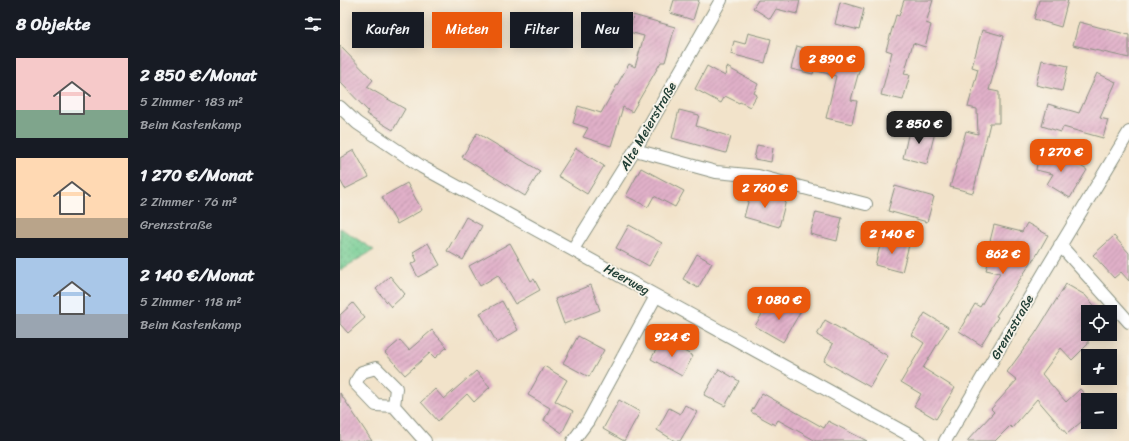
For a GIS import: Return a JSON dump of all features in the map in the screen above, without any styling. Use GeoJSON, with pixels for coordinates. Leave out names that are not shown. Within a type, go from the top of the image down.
{"type":"FeatureCollection","features":[{"type":"Feature","properties":{"kind":"street","name":"Alte Meierstraße"},"geometry":{"type":"LineString","coordinates":[[572,249],[635,150],[721,0]]}},
{"type":"Feature","properties":{"kind":"street","name":"Heerweg"},"geometry":{"type":"LineString","coordinates":[[340,107],[357,123],[422,167],[920,441]]}},
{"type":"Feature","properties":{"kind":"street","name":"Grenzstraße"},"geometry":{"type":"LineString","coordinates":[[945,441],[1060,245],[1129,132]]}},
{"type":"Feature","properties":{"kind":"street"},"geometry":{"type":"LineString","coordinates":[[635,150],[716,172],[758,176],[866,204]]}},
{"type":"Feature","properties":{"kind":"street"},"geometry":{"type":"LineString","coordinates":[[1060,245],[1129,322]]}},
{"type":"Feature","properties":{"kind":"street"},"geometry":{"type":"LineString","coordinates":[[573,441],[588,422],[656,296]]}},
{"type":"Feature","properties":{"kind":"street"},"geometry":{"type":"LineString","coordinates":[[394,406],[425,441]]}},
{"type":"Feature","properties":{"kind":"green space"},"geometry":{"type":"Polygon","coordinates":[[[340,228],[374,250],[340,270],[340,228]]]}},
{"type":"Feature","properties":{"kind":"building"},"geometry":{"type":"Polygon","coordinates":[[[674,0],[699,0],[693,20],[670,13],[674,0]]]}},
{"type":"Feature","properties":{"kind":"building"},"geometry":{"type":"Polygon","coordinates":[[[758,0],[800,0],[797,14],[776,9],[770,19],[753,8],[758,0]]]}},
{"type":"Feature","properties":{"kind":"building"},"geometry":{"type":"Polygon","coordinates":[[[904,0],[933,0],[926,23],[931,25],[925,47],[913,43],[904,74],[910,75],[903,100],[881,95],[892,52],[886,50],[896,15],[899,16],[904,0]]]}},
{"type":"Feature","properties":{"kind":"building"},"geometry":{"type":"Polygon","coordinates":[[[1039,0],[1068,0],[1061,27],[1034,19],[1039,0]]]}},
{"type":"Feature","properties":{"kind":"building"},"geometry":{"type":"Polygon","coordinates":[[[840,2],[864,9],[859,30],[835,24],[840,2]]]}},
{"type":"Feature","properties":{"kind":"building"},"geometry":{"type":"Polygon","coordinates":[[[633,15],[675,27],[665,62],[661,62],[632,112],[623,107],[611,146],[583,137],[588,128],[573,123],[578,106],[601,113],[629,64],[635,67],[644,36],[633,33],[633,15]]]}},
{"type":"Feature","properties":{"kind":"building"},"geometry":{"type":"Polygon","coordinates":[[[1079,22],[1129,35],[1129,58],[1073,45],[1079,22]]]}},
{"type":"Feature","properties":{"kind":"building"},"geometry":{"type":"Polygon","coordinates":[[[982,30],[1004,36],[989,90],[999,92],[999,123],[990,123],[973,193],[950,187],[966,131],[978,134],[977,109],[968,107],[978,69],[972,67],[982,30]]]}},
{"type":"Feature","properties":{"kind":"building"},"geometry":{"type":"Polygon","coordinates":[[[748,33],[771,39],[765,63],[731,54],[734,41],[745,44],[748,33]]]}},
{"type":"Feature","properties":{"kind":"building"},"geometry":{"type":"Polygon","coordinates":[[[340,46],[373,80],[367,87],[405,109],[393,130],[366,114],[368,111],[340,82],[340,46]]]}},
{"type":"Feature","properties":{"kind":"building"},"geometry":{"type":"Polygon","coordinates":[[[797,46],[861,64],[851,100],[857,101],[852,124],[826,118],[836,76],[814,70],[813,74],[791,69],[797,46]]]}},
{"type":"Feature","properties":{"kind":"building"},"geometry":{"type":"Polygon","coordinates":[[[1042,60],[1068,66],[1062,91],[1036,85],[1042,60]]]}},
{"type":"Feature","properties":{"kind":"building"},"geometry":{"type":"Polygon","coordinates":[[[707,66],[725,76],[727,67],[758,84],[754,93],[757,95],[750,107],[725,96],[721,103],[695,89],[707,66]]]}},
{"type":"Feature","properties":{"kind":"building"},"geometry":{"type":"Polygon","coordinates":[[[1097,73],[1116,82],[1100,118],[1108,120],[1103,138],[1063,127],[1061,132],[1042,126],[1048,104],[1079,113],[1097,73]]]}},
{"type":"Feature","properties":{"kind":"building"},"geometry":{"type":"Polygon","coordinates":[[[679,110],[699,115],[696,126],[731,137],[726,153],[672,138],[679,110]]]}},
{"type":"Feature","properties":{"kind":"building"},"geometry":{"type":"Polygon","coordinates":[[[910,126],[935,132],[927,164],[903,158],[910,126]]]}},
{"type":"Feature","properties":{"kind":"building"},"geometry":{"type":"Polygon","coordinates":[[[477,133],[540,171],[525,196],[462,157],[477,133]]]}},
{"type":"Feature","properties":{"kind":"building"},"geometry":{"type":"Polygon","coordinates":[[[757,145],[773,148],[771,162],[754,159],[757,145]]]}},
{"type":"Feature","properties":{"kind":"building"},"geometry":{"type":"Polygon","coordinates":[[[576,148],[604,166],[587,194],[558,176],[576,148]]]}},
{"type":"Feature","properties":{"kind":"building"},"geometry":{"type":"Polygon","coordinates":[[[354,150],[369,177],[345,189],[340,180],[340,158],[354,150]]]}},
{"type":"Feature","properties":{"kind":"building"},"geometry":{"type":"Polygon","coordinates":[[[1039,152],[1066,157],[1087,170],[1070,198],[1047,184],[1053,174],[1036,170],[1039,152]]]}},
{"type":"Feature","properties":{"kind":"building"},"geometry":{"type":"Polygon","coordinates":[[[641,168],[684,191],[675,207],[654,196],[648,207],[626,196],[641,168]]]}},
{"type":"Feature","properties":{"kind":"building"},"geometry":{"type":"Polygon","coordinates":[[[407,183],[422,210],[397,224],[382,197],[407,183]]]}},
{"type":"Feature","properties":{"kind":"building"},"geometry":{"type":"Polygon","coordinates":[[[895,186],[934,197],[927,222],[888,211],[895,186]]]}},
{"type":"Feature","properties":{"kind":"building"},"geometry":{"type":"Polygon","coordinates":[[[751,191],[786,200],[779,227],[744,217],[751,191]]]}},
{"type":"Feature","properties":{"kind":"building"},"geometry":{"type":"Polygon","coordinates":[[[816,212],[842,218],[837,241],[810,234],[816,212]]]}},
{"type":"Feature","properties":{"kind":"building"},"geometry":{"type":"Polygon","coordinates":[[[466,217],[482,226],[463,260],[447,251],[466,217]]]}},
{"type":"Feature","properties":{"kind":"building"},"geometry":{"type":"Polygon","coordinates":[[[1027,223],[1048,235],[1035,258],[996,316],[998,317],[981,345],[959,331],[975,304],[980,307],[1000,273],[986,270],[995,242],[990,241],[994,225],[1022,232],[1027,223]]]}},
{"type":"Feature","properties":{"kind":"building"},"geometry":{"type":"Polygon","coordinates":[[[629,225],[662,243],[649,266],[616,248],[629,225]]]}},
{"type":"Feature","properties":{"kind":"building"},"geometry":{"type":"Polygon","coordinates":[[[1114,236],[1129,253],[1129,281],[1121,272],[1114,278],[1093,255],[1114,236]]]}},
{"type":"Feature","properties":{"kind":"building"},"geometry":{"type":"Polygon","coordinates":[[[882,238],[909,245],[902,272],[875,265],[882,238]]]}},
{"type":"Feature","properties":{"kind":"building"},"geometry":{"type":"Polygon","coordinates":[[[428,243],[440,265],[418,277],[411,264],[417,261],[413,252],[428,243]]]}},
{"type":"Feature","properties":{"kind":"building"},"geometry":{"type":"Polygon","coordinates":[[[510,243],[531,281],[534,279],[540,290],[515,304],[498,275],[480,286],[469,266],[510,243]]]}},
{"type":"Feature","properties":{"kind":"building"},"geometry":{"type":"Polygon","coordinates":[[[697,254],[712,263],[698,288],[683,279],[697,254]]]}},
{"type":"Feature","properties":{"kind":"building"},"geometry":{"type":"Polygon","coordinates":[[[390,276],[405,294],[391,307],[376,289],[390,276]]]}},
{"type":"Feature","properties":{"kind":"building"},"geometry":{"type":"Polygon","coordinates":[[[1066,284],[1085,295],[1094,305],[1081,305],[1081,341],[1088,341],[1088,344],[1081,349],[1081,351],[1072,360],[1061,348],[1042,374],[1066,402],[1080,389],[1084,393],[1081,393],[1081,422],[1067,434],[1037,399],[1012,428],[1010,426],[995,441],[967,441],[994,412],[991,409],[1017,380],[1007,372],[1035,334],[1066,284]]]}},
{"type":"Feature","properties":{"kind":"building"},"geometry":{"type":"Polygon","coordinates":[[[591,285],[600,310],[564,324],[555,299],[591,285]]]}},
{"type":"Feature","properties":{"kind":"building"},"geometry":{"type":"Polygon","coordinates":[[[502,301],[518,330],[497,343],[480,313],[502,301]]]}},
{"type":"Feature","properties":{"kind":"building"},"geometry":{"type":"Polygon","coordinates":[[[789,302],[802,309],[783,342],[755,326],[768,304],[783,312],[789,302]]]}},
{"type":"Feature","properties":{"kind":"building"},"geometry":{"type":"Polygon","coordinates":[[[353,303],[365,318],[348,333],[340,324],[340,315],[353,303]]]}},
{"type":"Feature","properties":{"kind":"building"},"geometry":{"type":"Polygon","coordinates":[[[925,313],[948,327],[923,368],[955,388],[936,419],[914,406],[921,394],[901,382],[924,343],[912,335],[925,313]]]}},
{"type":"Feature","properties":{"kind":"building"},"geometry":{"type":"Polygon","coordinates":[[[825,320],[888,356],[870,387],[824,361],[833,344],[817,335],[825,320]]]}},
{"type":"Feature","properties":{"kind":"building"},"geometry":{"type":"Polygon","coordinates":[[[432,330],[447,347],[435,358],[430,353],[405,375],[385,353],[400,340],[409,350],[432,330]]]}},
{"type":"Feature","properties":{"kind":"building"},"geometry":{"type":"Polygon","coordinates":[[[578,336],[604,350],[589,377],[563,363],[578,336]]]}},
{"type":"Feature","properties":{"kind":"building"},"geometry":{"type":"Polygon","coordinates":[[[662,339],[693,356],[682,376],[651,359],[662,339]]]}},
{"type":"Feature","properties":{"kind":"building"},"geometry":{"type":"Polygon","coordinates":[[[544,366],[567,380],[555,401],[573,411],[562,433],[544,420],[550,408],[528,395],[544,366]]]}},
{"type":"Feature","properties":{"kind":"building"},"geometry":{"type":"Polygon","coordinates":[[[719,369],[739,381],[725,406],[704,395],[719,369]]]}},
{"type":"Feature","properties":{"kind":"building"},"geometry":{"type":"Polygon","coordinates":[[[476,371],[490,387],[474,402],[467,394],[438,421],[421,402],[435,389],[444,399],[476,371]]]}},
{"type":"Feature","properties":{"kind":"building"},"geometry":{"type":"Polygon","coordinates":[[[340,393],[372,441],[340,441],[340,393]]]}},
{"type":"Feature","properties":{"kind":"building"},"geometry":{"type":"Polygon","coordinates":[[[762,393],[824,428],[828,421],[867,441],[816,441],[778,420],[775,425],[751,412],[762,393]]]}},
{"type":"Feature","properties":{"kind":"building"},"geometry":{"type":"Polygon","coordinates":[[[619,400],[640,412],[624,441],[603,429],[619,400]]]}},
{"type":"Feature","properties":{"kind":"building"},"geometry":{"type":"Polygon","coordinates":[[[685,405],[697,412],[680,441],[675,441],[657,430],[669,408],[680,414],[685,405]]]}}]}
